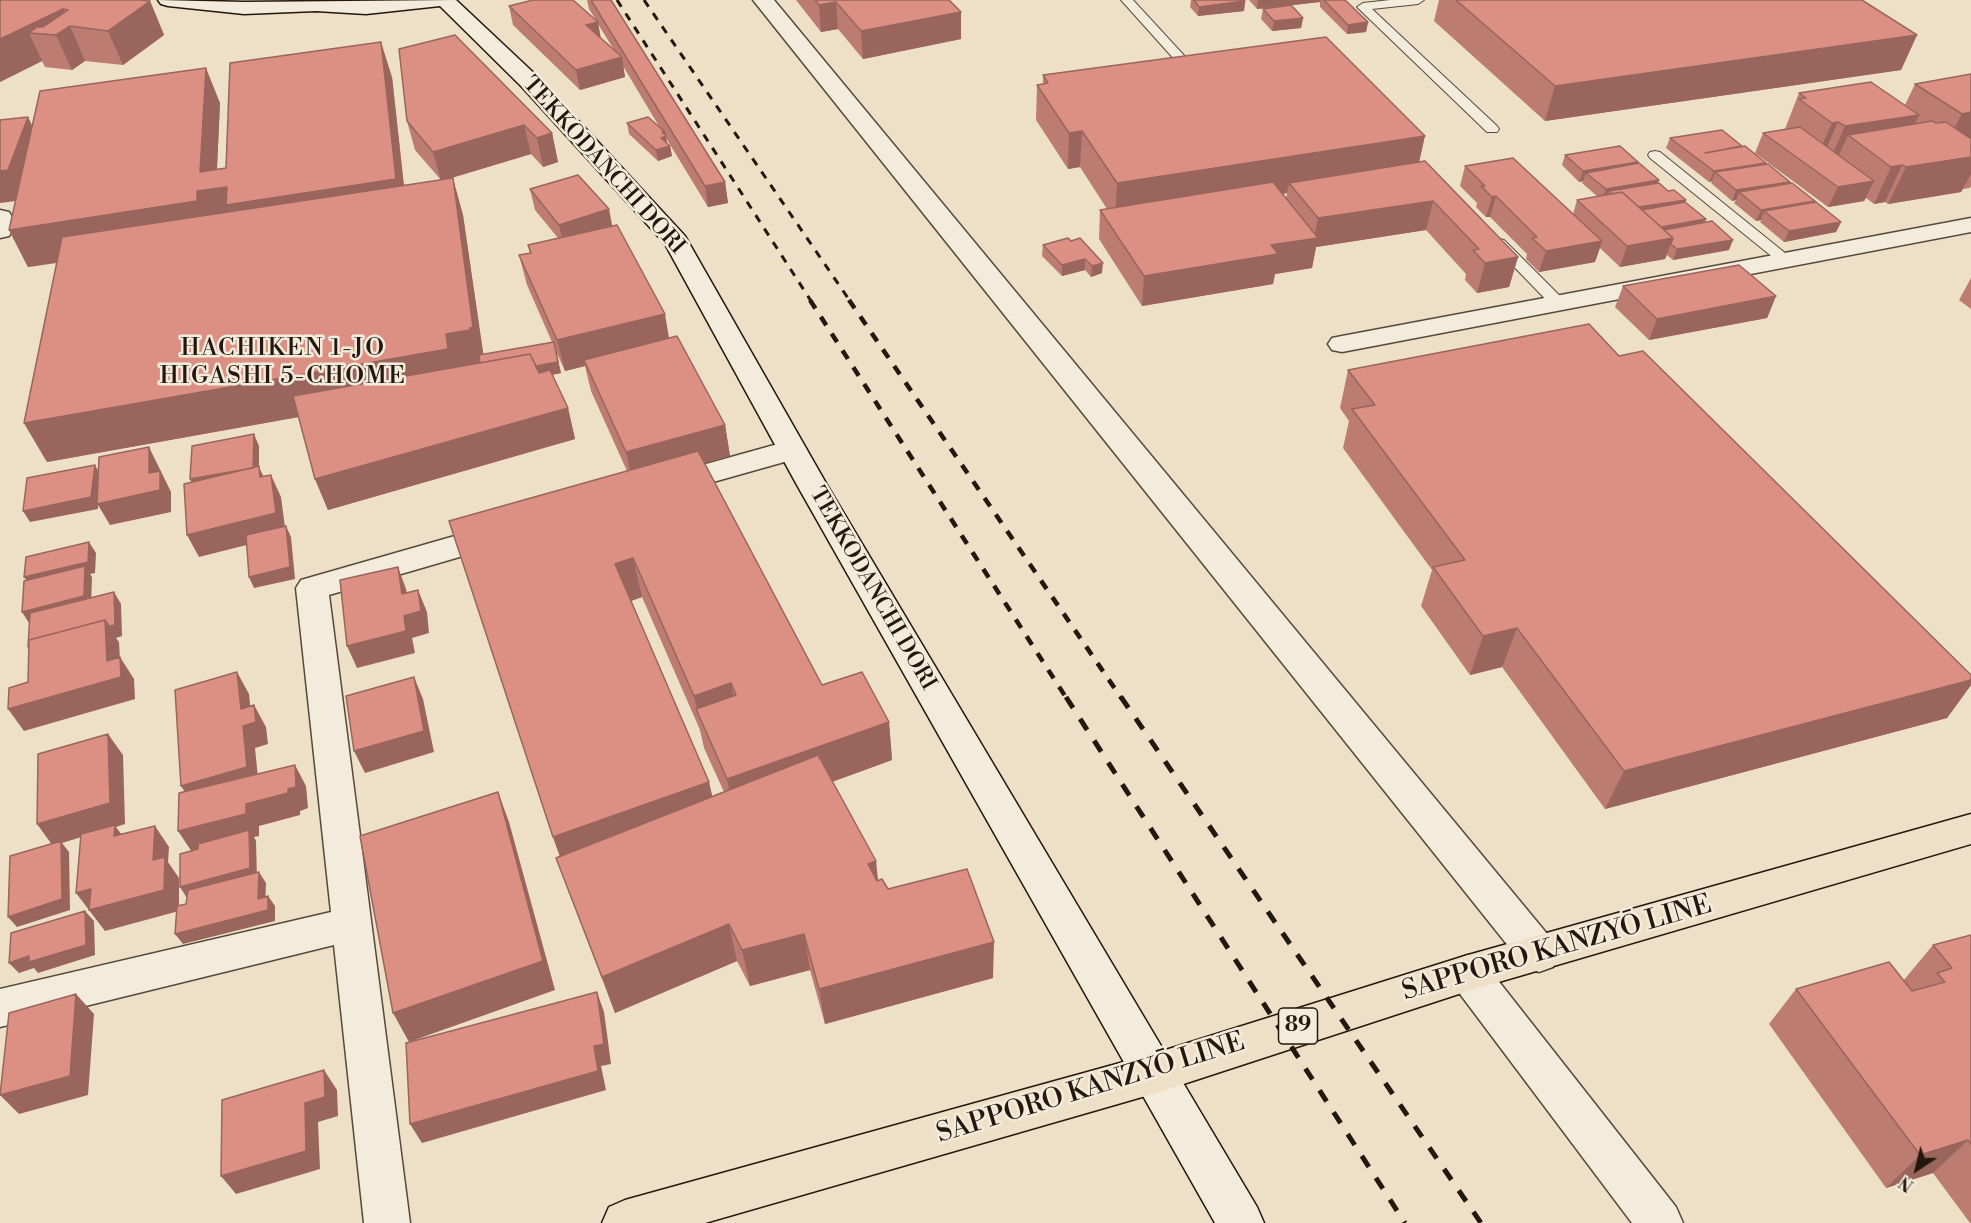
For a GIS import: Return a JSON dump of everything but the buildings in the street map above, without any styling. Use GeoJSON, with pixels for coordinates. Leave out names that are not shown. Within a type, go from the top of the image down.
{"type":"FeatureCollection","features":[{"type":"Feature","properties":{"kind":"main road","name":"SAPPORO KANZYŌ LINE"},"geometry":{"type":"LineString","coordinates":[[625,1223],[1156,1074],[1468,973],[1971,829]]}},
{"type":"Feature","properties":{"kind":"street"},"geometry":{"type":"LineString","coordinates":[[168,0],[244,8],[316,5],[366,8],[444,0]]}},
{"type":"Feature","properties":{"kind":"street","name":"TEKKODANCHI DORI"},"geometry":{"type":"LineString","coordinates":[[444,0],[530,82],[676,242],[792,450],[1241,1223]]}},
{"type":"Feature","properties":{"kind":"street"},"geometry":{"type":"LineString","coordinates":[[763,0],[1539,954]]}},
{"type":"Feature","properties":{"kind":"street"},"geometry":{"type":"LineString","coordinates":[[0,217],[0,231]]}},
{"type":"Feature","properties":{"kind":"street"},"geometry":{"type":"LineString","coordinates":[[1342,344],[1971,225]]}},
{"type":"Feature","properties":{"kind":"street"},"geometry":{"type":"LineString","coordinates":[[633,495],[792,450]]}},
{"type":"Feature","properties":{"kind":"street"},"geometry":{"type":"LineString","coordinates":[[387,1223],[312,588],[530,525]]}},
{"type":"Feature","properties":{"kind":"street"},"geometry":{"type":"LineString","coordinates":[[0,1008],[352,924]]}},
{"type":"Feature","properties":{"kind":"street"},"geometry":{"type":"LineString","coordinates":[[1468,973],[1660,1223]]}},
{"type":"Feature","properties":{"kind":"lane"},"geometry":{"type":"LineString","coordinates":[[1127,0],[1187,66]]}},
{"type":"Feature","properties":{"kind":"lane"},"geometry":{"type":"LineString","coordinates":[[1418,0],[1363,7],[1492,129]]}},
{"type":"Feature","properties":{"kind":"lane"},"geometry":{"type":"LineString","coordinates":[[1655,155],[1785,260]]}},
{"type":"Feature","properties":{"kind":"lane"},"geometry":{"type":"LineString","coordinates":[[1485,230],[1558,303]]}},
{"type":"Feature","properties":{"kind":"railway"},"geometry":{"type":"LineString","coordinates":[[617,0],[811,301]]}},
{"type":"Feature","properties":{"kind":"railway"},"geometry":{"type":"LineString","coordinates":[[644,0],[850,301]]}},
{"type":"Feature","properties":{"kind":"railway"},"geometry":{"type":"LineString","coordinates":[[810,300],[1067,699]]}},
{"type":"Feature","properties":{"kind":"railway"},"geometry":{"type":"LineString","coordinates":[[849,300],[1122,699]]}},
{"type":"Feature","properties":{"kind":"railway"},"geometry":{"type":"LineString","coordinates":[[1066,697],[1405,1223]]}},
{"type":"Feature","properties":{"kind":"railway"},"geometry":{"type":"LineString","coordinates":[[1121,697],[1481,1223]]}},
{"type":"Feature","properties":{"kind":"district","name":"HACHIKEN 1-JO HIGASHI 5-CHOME"},"geometry":{"type":"Point","coordinates":[283,363]}}]}
